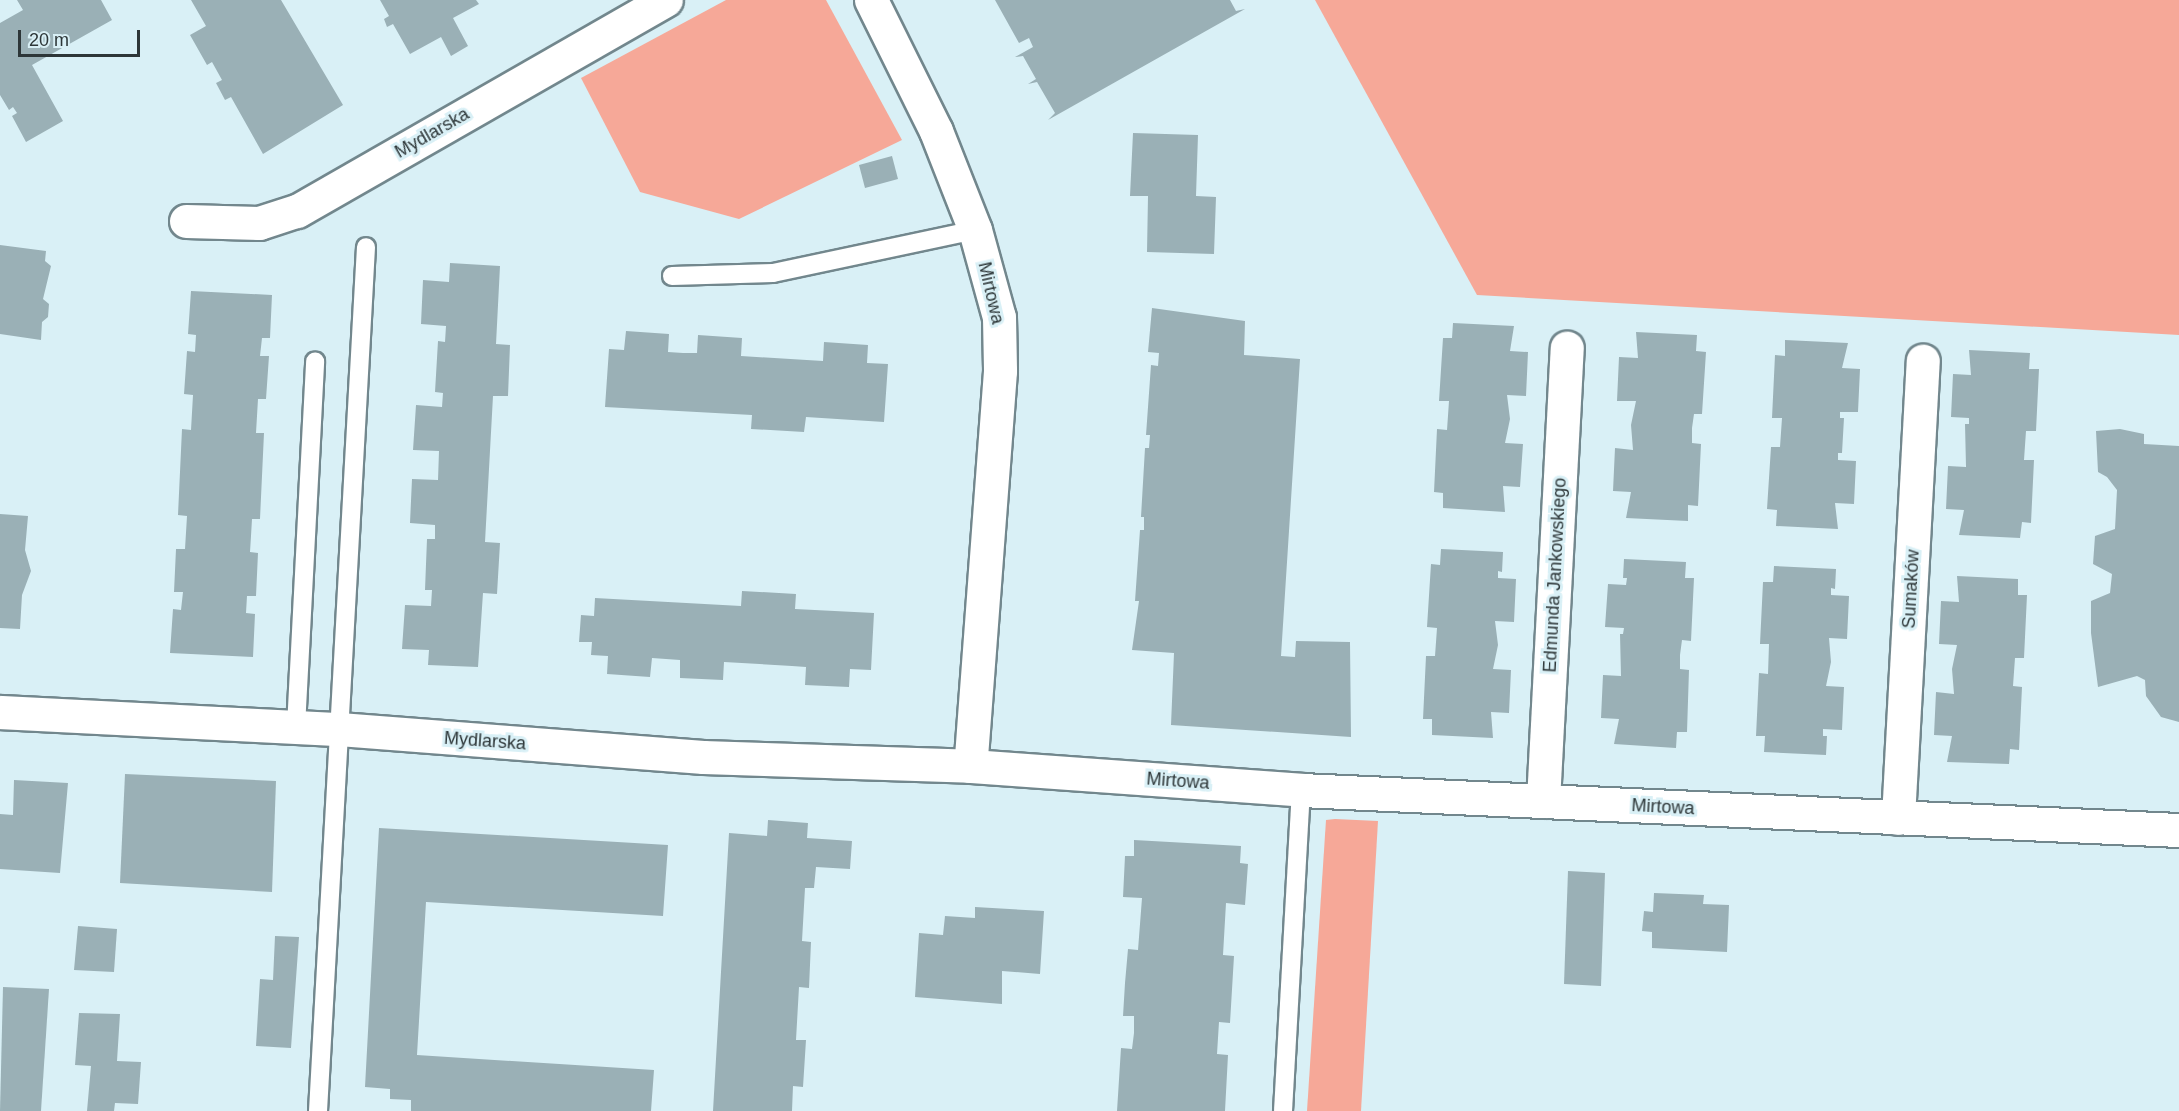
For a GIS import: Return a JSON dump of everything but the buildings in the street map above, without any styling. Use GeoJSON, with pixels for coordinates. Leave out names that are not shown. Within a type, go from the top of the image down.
{"type":"FeatureCollection","features":[{"type":"Feature","properties":{"kind":"street","name":"Mydlarska"},"geometry":{"type":"LineString","coordinates":[[186,222],[259,223],[297,211],[666,0]]}},
{"type":"Feature","properties":{"kind":"street","name":"Mirtowa"},"geometry":{"type":"LineString","coordinates":[[871,0],[936,131],[975,230],[999,317],[1000,371],[970,766],[1301,790],[2179,830]]}},
{"type":"Feature","properties":{"kind":"street","name":"Edmunda Jankowskiego"},"geometry":{"type":"LineString","coordinates":[[1544,801],[1567,348]]}},
{"type":"Feature","properties":{"kind":"street","name":"Sumaków"},"geometry":{"type":"LineString","coordinates":[[1898,818],[1923,361]]}},
{"type":"Feature","properties":{"kind":"street","name":"Mydlarska"},"geometry":{"type":"LineString","coordinates":[[0,712],[339,729],[703,758],[970,766]]}},
{"type":"Feature","properties":{"kind":"lane"},"geometry":{"type":"LineString","coordinates":[[672,276],[773,273],[975,230]]}},
{"type":"Feature","properties":{"kind":"lane"},"geometry":{"type":"LineString","coordinates":[[318,1111],[366,247]]}},
{"type":"Feature","properties":{"kind":"lane"},"geometry":{"type":"LineString","coordinates":[[296,727],[315,361]]}},
{"type":"Feature","properties":{"kind":"lane"},"geometry":{"type":"LineString","coordinates":[[1283,1111],[1301,790]]}},
{"type":"Feature","properties":{"kind":"shaded area"},"geometry":{"type":"Polygon","coordinates":[[[726,0],[826,0],[902,140],[739,219],[640,192],[581,78],[726,0]]]}},
{"type":"Feature","properties":{"kind":"shaded area"},"geometry":{"type":"Polygon","coordinates":[[[1315,0],[2179,0],[2179,335],[1477,295],[1315,0]]]}},
{"type":"Feature","properties":{"kind":"shaded area"},"geometry":{"type":"Polygon","coordinates":[[[1326,820],[1378,821],[1361,1111],[1307,1111],[1326,820]]]}}]}
